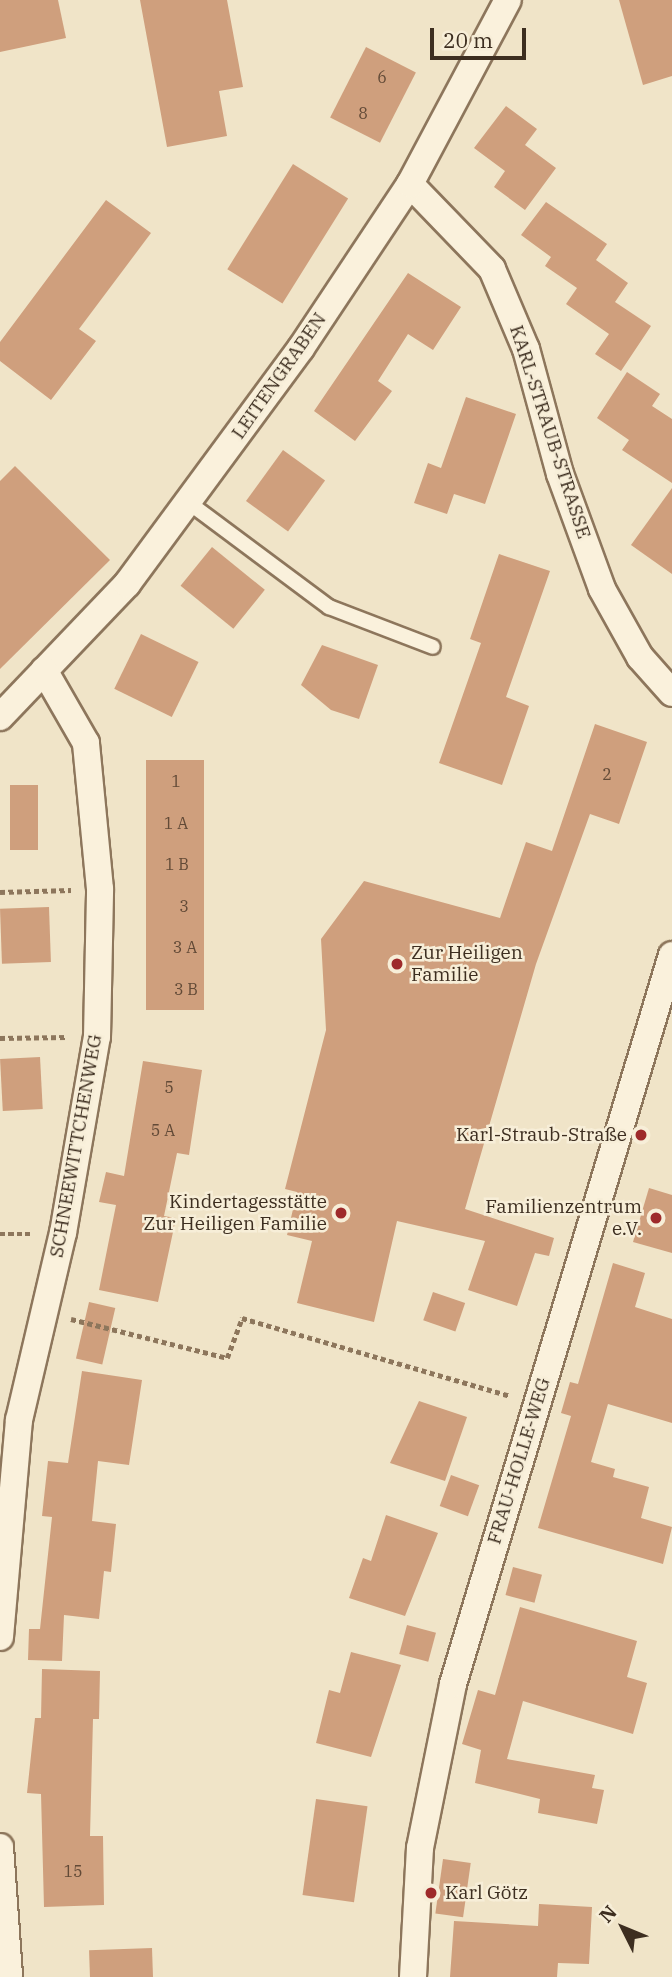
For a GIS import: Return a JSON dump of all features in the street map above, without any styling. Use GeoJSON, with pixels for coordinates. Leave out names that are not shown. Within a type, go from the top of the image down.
{"type":"FeatureCollection","features":[{"type":"Feature","properties":{"kind":"street","name":"LEITENGRABEN"},"geometry":{"type":"LineString","coordinates":[[0,717],[127,584],[301,348],[410,184],[508,0]]}},
{"type":"Feature","properties":{"kind":"street","name":"KARL-STRAUB-STRASSE"},"geometry":{"type":"LineString","coordinates":[[410,184],[492,269],[526,349],[560,474],[602,589],[640,657],[672,693]]}},
{"type":"Feature","properties":{"kind":"street","name":"SCHNEEWITTCHENWEG"},"geometry":{"type":"LineString","coordinates":[[0,1637],[9,1420],[44,1313],[97,1037],[100,889],[86,743],[44,670]]}},
{"type":"Feature","properties":{"kind":"street","name":"FRAU-HOLLE-WEG"},"geometry":{"type":"LineString","coordinates":[[413,1977],[421,1848],[433,1764],[536,1404],[672,955]]}},
{"type":"Feature","properties":{"kind":"street"},"geometry":{"type":"LineString","coordinates":[[0,1847],[9,1977]]}},
{"type":"Feature","properties":{"kind":"lane"},"geometry":{"type":"LineString","coordinates":[[188,502],[328,607],[433,647]]}},
{"type":"Feature","properties":{"kind":"path"},"geometry":{"type":"LineString","coordinates":[[0,892],[100,889]]}},
{"type":"Feature","properties":{"kind":"path"},"geometry":{"type":"LineString","coordinates":[[0,1038],[97,1037]]}},
{"type":"Feature","properties":{"kind":"path"},"geometry":{"type":"LineString","coordinates":[[44,1313],[227,1358],[242,1318],[536,1404]]}},
{"type":"Feature","properties":{"kind":"building"},"geometry":{"type":"Polygon","coordinates":[[[0,0],[58,0],[66,38],[0,52],[0,0]]]}},
{"type":"Feature","properties":{"kind":"building"},"geometry":{"type":"Polygon","coordinates":[[[140,0],[227,0],[243,87],[219,91],[227,136],[167,147],[140,0]]]}},
{"type":"Feature","properties":{"kind":"building"},"geometry":{"type":"Polygon","coordinates":[[[619,0],[672,0],[672,76],[643,85],[619,0]]]}},
{"type":"Feature","properties":{"kind":"building"},"geometry":{"type":"Polygon","coordinates":[[[366,47],[416,72],[380,143],[330,117],[366,47]]]}},
{"type":"Feature","properties":{"kind":"building"},"geometry":{"type":"Polygon","coordinates":[[[506,106],[537,129],[525,145],[556,168],[525,210],[494,187],[505,171],[474,148],[506,106]]]}},
{"type":"Feature","properties":{"kind":"building"},"geometry":{"type":"Polygon","coordinates":[[[293,164],[348,198],[282,304],[227,269],[293,164]]]}},
{"type":"Feature","properties":{"kind":"building"},"geometry":{"type":"Polygon","coordinates":[[[106,200],[151,233],[79,329],[96,341],[51,400],[0,361],[0,342],[106,200]]]}},
{"type":"Feature","properties":{"kind":"building"},"geometry":{"type":"Polygon","coordinates":[[[546,202],[607,244],[596,260],[628,283],[615,302],[651,326],[621,371],[595,354],[609,334],[566,304],[577,288],[545,266],[551,257],[521,235],[546,202]]]}},
{"type":"Feature","properties":{"kind":"building"},"geometry":{"type":"Polygon","coordinates":[[[408,273],[461,307],[433,350],[408,334],[378,381],[392,391],[355,441],[314,411],[408,273]]]}},
{"type":"Feature","properties":{"kind":"building"},"geometry":{"type":"Polygon","coordinates":[[[627,372],[660,394],[652,406],[672,419],[672,483],[622,450],[629,440],[597,418],[627,372]]]}},
{"type":"Feature","properties":{"kind":"building"},"geometry":{"type":"Polygon","coordinates":[[[466,397],[516,414],[485,504],[454,494],[447,514],[414,503],[428,463],[441,468],[466,397]]]}},
{"type":"Feature","properties":{"kind":"building"},"geometry":{"type":"Polygon","coordinates":[[[283,450],[325,481],[288,532],[246,501],[283,450]]]}},
{"type":"Feature","properties":{"kind":"building"},"geometry":{"type":"Polygon","coordinates":[[[15,466],[110,560],[0,669],[0,481],[15,466]]]}},
{"type":"Feature","properties":{"kind":"building"},"geometry":{"type":"Polygon","coordinates":[[[672,488],[672,574],[631,545],[672,488]]]}},
{"type":"Feature","properties":{"kind":"building"},"geometry":{"type":"Polygon","coordinates":[[[212,547],[265,590],[233,629],[181,586],[212,547]]]}},
{"type":"Feature","properties":{"kind":"building"},"geometry":{"type":"Polygon","coordinates":[[[499,554],[550,571],[506,697],[529,706],[502,785],[439,763],[481,643],[470,639],[499,554]]]}},
{"type":"Feature","properties":{"kind":"building"},"geometry":{"type":"Polygon","coordinates":[[[141,634],[199,662],[172,717],[114,689],[141,634]]]}},
{"type":"Feature","properties":{"kind":"building"},"geometry":{"type":"Polygon","coordinates":[[[322,645],[378,665],[359,719],[331,710],[301,685],[322,645]]]}},
{"type":"Feature","properties":{"kind":"building"},"geometry":{"type":"Polygon","coordinates":[[[595,724],[647,742],[619,824],[590,814],[536,964],[465,1209],[554,1238],[549,1256],[535,1253],[517,1306],[468,1290],[485,1241],[397,1221],[374,1322],[297,1303],[312,1241],[287,1235],[297,1192],[285,1189],[326,1030],[321,939],[364,881],[500,918],[526,842],[552,851],[595,724]]]}},
{"type":"Feature","properties":{"kind":"building"},"geometry":{"type":"Polygon","coordinates":[[[146,760],[204,760],[204,1010],[146,1010],[146,760]]]}},
{"type":"Feature","properties":{"kind":"building"},"geometry":{"type":"Polygon","coordinates":[[[10,785],[38,785],[38,850],[10,850],[10,785]]]}},
{"type":"Feature","properties":{"kind":"building"},"geometry":{"type":"Polygon","coordinates":[[[49,907],[51,962],[2,964],[0,909],[49,907]]]}},
{"type":"Feature","properties":{"kind":"building"},"geometry":{"type":"Polygon","coordinates":[[[40,1057],[43,1109],[3,1111],[0,1059],[40,1057]]]}},
{"type":"Feature","properties":{"kind":"building"},"geometry":{"type":"Polygon","coordinates":[[[143,1061],[202,1070],[189,1155],[177,1153],[164,1216],[176,1218],[158,1302],[99,1290],[116,1205],[99,1202],[106,1172],[124,1176],[143,1061]]]}},
{"type":"Feature","properties":{"kind":"building","name":"Familienzentrum e.V."},"geometry":{"type":"Polygon","coordinates":[[[649,1188],[672,1195],[672,1253],[633,1242],[649,1188]]]}},
{"type":"Feature","properties":{"kind":"building"},"geometry":{"type":"Polygon","coordinates":[[[613,1263],[645,1273],[635,1307],[672,1319],[672,1423],[608,1404],[591,1462],[615,1469],[613,1477],[649,1487],[641,1518],[672,1527],[663,1564],[538,1528],[571,1416],[561,1413],[570,1382],[578,1384],[613,1263]]]}},
{"type":"Feature","properties":{"kind":"building"},"geometry":{"type":"Polygon","coordinates":[[[433,1292],[465,1303],[455,1331],[423,1320],[433,1292]]]}},
{"type":"Feature","properties":{"kind":"building"},"geometry":{"type":"Polygon","coordinates":[[[89,1302],[115,1308],[102,1365],[76,1359],[89,1302]]]}},
{"type":"Feature","properties":{"kind":"building"},"geometry":{"type":"Polygon","coordinates":[[[82,1371],[142,1380],[129,1465],[98,1461],[92,1521],[116,1524],[111,1572],[104,1571],[99,1619],[64,1615],[62,1661],[28,1660],[29,1629],[40,1629],[52,1517],[42,1516],[48,1461],[68,1463],[82,1371]]]}},
{"type":"Feature","properties":{"kind":"building"},"geometry":{"type":"Polygon","coordinates":[[[419,1401],[467,1417],[445,1481],[390,1463],[419,1401]]]}},
{"type":"Feature","properties":{"kind":"building"},"geometry":{"type":"Polygon","coordinates":[[[451,1475],[479,1485],[468,1516],[440,1506],[451,1475]]]}},
{"type":"Feature","properties":{"kind":"building"},"geometry":{"type":"Polygon","coordinates":[[[386,1515],[438,1533],[405,1616],[349,1598],[363,1558],[371,1561],[386,1515]]]}},
{"type":"Feature","properties":{"kind":"building"},"geometry":{"type":"Polygon","coordinates":[[[513,1567],[542,1575],[534,1603],[505,1595],[513,1567]]]}},
{"type":"Feature","properties":{"kind":"building"},"geometry":{"type":"Polygon","coordinates":[[[520,1607],[637,1641],[627,1677],[647,1683],[633,1734],[523,1701],[507,1759],[595,1775],[592,1788],[604,1790],[597,1824],[538,1813],[540,1799],[475,1783],[481,1750],[462,1744],[478,1690],[495,1695],[520,1607]]]}},
{"type":"Feature","properties":{"kind":"building"},"geometry":{"type":"Polygon","coordinates":[[[407,1625],[436,1633],[428,1662],[399,1654],[407,1625]]]}},
{"type":"Feature","properties":{"kind":"building"},"geometry":{"type":"Polygon","coordinates":[[[351,1652],[401,1665],[371,1757],[316,1743],[329,1690],[340,1693],[351,1652]]]}},
{"type":"Feature","properties":{"kind":"building"},"geometry":{"type":"Polygon","coordinates":[[[42,1669],[100,1671],[99,1719],[93,1719],[90,1836],[103,1836],[104,1905],[44,1907],[41,1794],[27,1793],[35,1718],[41,1718],[42,1669]]]}},
{"type":"Feature","properties":{"kind":"building"},"geometry":{"type":"Polygon","coordinates":[[[316,1799],[367,1806],[354,1902],[303,1895],[316,1799]]]}},
{"type":"Feature","properties":{"kind":"building"},"geometry":{"type":"Polygon","coordinates":[[[443,1859],[471,1863],[463,1917],[435,1913],[443,1859]]]}},
{"type":"Feature","properties":{"kind":"building"},"geometry":{"type":"Polygon","coordinates":[[[539,1904],[592,1907],[589,1964],[558,1963],[557,1977],[450,1977],[454,1921],[538,1926],[539,1904]]]}},
{"type":"Feature","properties":{"kind":"building"},"geometry":{"type":"Polygon","coordinates":[[[152,1948],[153,1977],[90,1977],[89,1950],[152,1948]]]}},
{"type":"Feature","properties":{"kind":"place","name":"Zur Heiligen Familie"},"geometry":{"type":"Point","coordinates":[397,964]}},
{"type":"Feature","properties":{"kind":"place","name":"Karl-Straub-Straße"},"geometry":{"type":"Point","coordinates":[641,1135]}},
{"type":"Feature","properties":{"kind":"place","name":"Kindertagesstätte Zur Heiligen Familie"},"geometry":{"type":"Point","coordinates":[341,1213]}},
{"type":"Feature","properties":{"kind":"place","name":"Familienzentrum e.V."},"geometry":{"type":"Point","coordinates":[656,1218]}},
{"type":"Feature","properties":{"kind":"place","name":"Karl Götz"},"geometry":{"type":"Point","coordinates":[431,1893]}}]}
